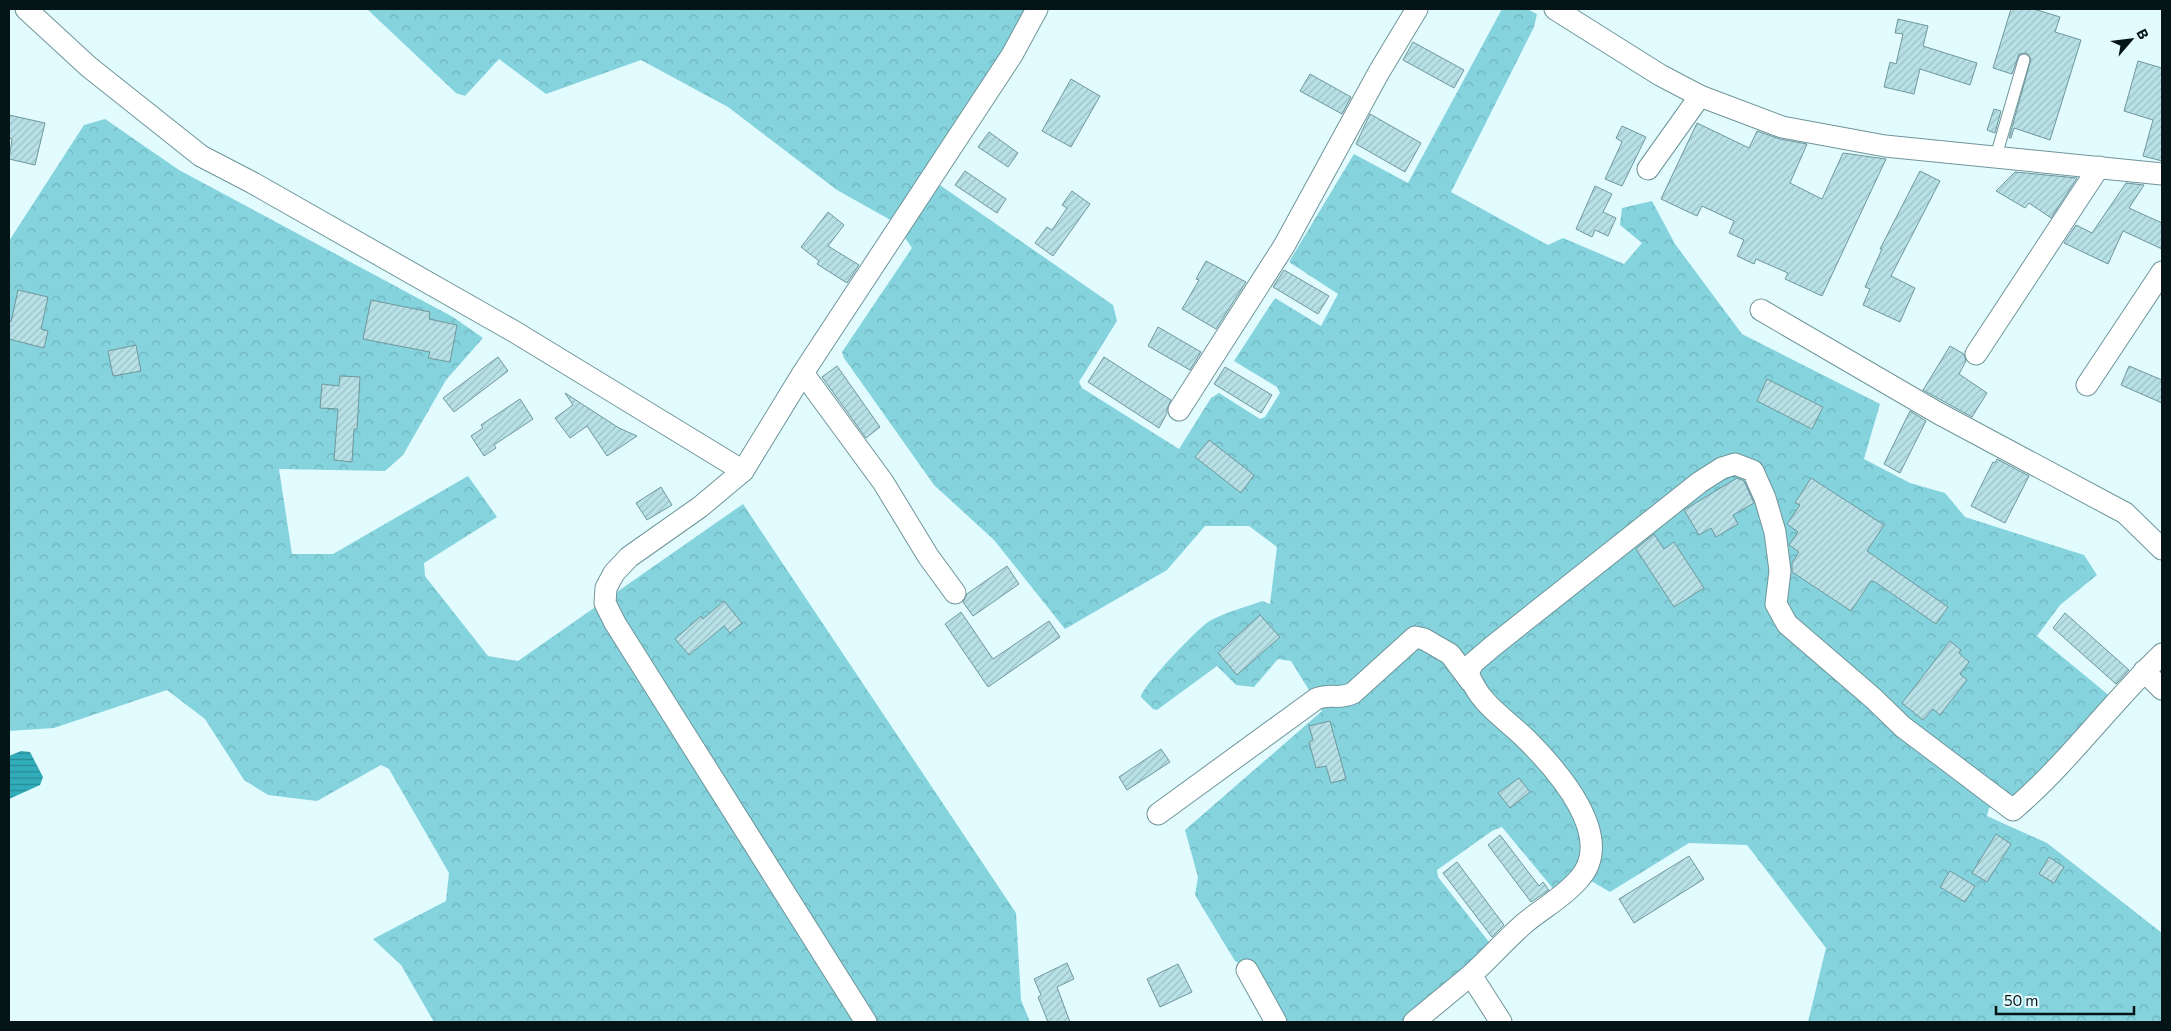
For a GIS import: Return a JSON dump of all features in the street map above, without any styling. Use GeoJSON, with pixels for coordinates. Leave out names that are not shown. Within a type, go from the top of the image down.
{"type":"FeatureCollection","features":[{"type":"Feature","properties":{"kind":"street"},"geometry":{"type":"LineString","coordinates":[[26,9],[89,67],[201,156],[253,183],[515,332],[743,471]]}},
{"type":"Feature","properties":{"kind":"street"},"geometry":{"type":"LineString","coordinates":[[866,1022],[615,623],[606,603],[606,588],[614,572],[629,557],[700,507],[743,471],[803,373],[1012,55],[1038,9]]}},
{"type":"Feature","properties":{"kind":"street"},"geometry":{"type":"LineString","coordinates":[[1179,410],[1284,246],[1379,72],[1417,9]]}},
{"type":"Feature","properties":{"kind":"street"},"geometry":{"type":"LineString","coordinates":[[1555,9],[1660,75],[1700,96],[1791,128],[1885,146],[2162,174]]}},
{"type":"Feature","properties":{"kind":"street"},"geometry":{"type":"LineString","coordinates":[[1648,169],[1700,96]]}},
{"type":"Feature","properties":{"kind":"street"},"geometry":{"type":"LineString","coordinates":[[1976,354],[2098,167]]}},
{"type":"Feature","properties":{"kind":"street"},"geometry":{"type":"LineString","coordinates":[[2086,385],[2162,272]]}},
{"type":"Feature","properties":{"kind":"street"},"geometry":{"type":"LineString","coordinates":[[1761,310],[1938,413],[2125,513],[2162,549]]}},
{"type":"Feature","properties":{"kind":"street"},"geometry":{"type":"LineString","coordinates":[[803,373],[882,482],[928,556],[955,593]]}},
{"type":"Feature","properties":{"kind":"street"},"geometry":{"type":"LineString","coordinates":[[1414,1022],[1471,974],[1525,923],[1579,880],[1589,865],[1592,853],[1591,837],[1584,816],[1571,791],[1527,740],[1486,704],[1474,689],[1468,672],[1473,663],[1700,482],[1722,468],[1735,464],[1753,471],[1765,498],[1778,552],[1779,587],[1776,604],[1787,624],[1904,727],[2012,810],[2047,779],[2144,671],[2162,654]]}},
{"type":"Feature","properties":{"kind":"street"},"geometry":{"type":"LineString","coordinates":[[1158,814],[1316,699],[1330,695],[1346,697],[1353,693],[1415,637],[1420,637],[1450,654],[1471,682]]}},
{"type":"Feature","properties":{"kind":"street"},"geometry":{"type":"LineString","coordinates":[[2144,671],[2162,689]]}},
{"type":"Feature","properties":{"kind":"street"},"geometry":{"type":"LineString","coordinates":[[1247,970],[1276,1022]]}},
{"type":"Feature","properties":{"kind":"street"},"geometry":{"type":"LineString","coordinates":[[1471,974],[1501,1022]]}},
{"type":"Feature","properties":{"kind":"lane"},"geometry":{"type":"LineString","coordinates":[[1996,156],[2024,60]]}},
{"type":"Feature","properties":{"kind":"green space"},"geometry":{"type":"Polygon","coordinates":[[[367,9],[1030,9],[924,174],[1113,305],[1117,321],[1079,382],[1082,388],[1179,449],[1211,398],[1219,393],[1260,419],[1265,417],[1280,393],[1277,387],[1234,361],[1275,298],[1321,326],[1338,294],[1289,262],[1354,154],[1408,183],[1502,9],[1527,9],[1537,14],[1534,27],[1451,192],[1548,245],[1563,238],[1624,264],[1642,243],[1620,225],[1622,208],[1652,201],[1675,244],[1742,334],[1880,404],[1864,459],[1910,483],[1945,493],[1965,517],[2084,555],[2097,575],[2060,605],[2037,636],[2111,697],[2013,800],[1989,808],[1987,816],[2047,843],[2162,933],[2162,1022],[1808,1022],[1826,948],[1747,845],[1689,843],[1610,892],[1576,872],[1555,891],[1502,827],[1492,831],[1437,870],[1438,877],[1489,942],[1488,952],[1406,1022],[1280,1022],[1249,969],[1235,961],[1195,895],[1198,877],[1185,830],[1322,711],[1291,661],[1278,659],[1254,687],[1236,685],[1217,666],[1157,710],[1153,709],[1141,697],[1151,681],[1172,657],[1211,620],[1262,601],[1270,604],[1277,547],[1249,526],[1205,526],[1167,570],[1065,629],[994,540],[934,485],[844,358],[842,352],[912,248],[894,222],[837,190],[728,107],[641,60],[546,94],[499,59],[465,96],[456,93],[367,9]]]}},
{"type":"Feature","properties":{"kind":"green space"},"geometry":{"type":"Polygon","coordinates":[[[105,119],[179,170],[453,317],[483,338],[446,380],[403,455],[385,471],[279,469],[292,554],[333,554],[468,476],[497,517],[424,563],[425,576],[488,656],[518,661],[743,504],[1016,913],[1021,1000],[1030,1022],[434,1022],[401,965],[373,939],[446,901],[449,873],[389,769],[381,765],[317,801],[268,795],[244,780],[205,719],[167,690],[54,728],[9,731],[9,241],[84,125],[105,119]]]}},
{"type":"Feature","properties":{"kind":"shaded area"},"geometry":{"type":"Polygon","coordinates":[[[21,751],[30,752],[43,777],[40,785],[9,799],[9,756],[21,751]]]}},
{"type":"Feature","properties":{"kind":"building"},"geometry":{"type":"Polygon","coordinates":[[[2011,9],[2034,9],[2060,17],[2055,32],[2081,40],[2050,140],[2014,128],[2011,138],[2009,138],[2031,59],[2027,53],[2019,54],[2012,74],[1993,68],[2011,9]]]}},
{"type":"Feature","properties":{"kind":"building"},"geometry":{"type":"Polygon","coordinates":[[[1898,19],[1928,26],[1923,46],[1977,63],[1970,85],[1920,69],[1914,94],[1884,87],[1890,62],[1896,64],[1903,34],[1895,33],[1898,19]]]}},
{"type":"Feature","properties":{"kind":"building"},"geometry":{"type":"Polygon","coordinates":[[[1413,42],[1464,70],[1454,88],[1403,60],[1413,42]]]}},
{"type":"Feature","properties":{"kind":"building"},"geometry":{"type":"Polygon","coordinates":[[[2138,61],[2162,68],[2162,161],[2143,156],[2153,120],[2124,111],[2138,61]]]}},
{"type":"Feature","properties":{"kind":"building"},"geometry":{"type":"Polygon","coordinates":[[[1310,74],[1351,97],[1342,114],[1300,91],[1310,74]]]}},
{"type":"Feature","properties":{"kind":"building"},"geometry":{"type":"Polygon","coordinates":[[[1071,79],[1100,96],[1071,147],[1042,131],[1071,79]]]}},
{"type":"Feature","properties":{"kind":"building"},"geometry":{"type":"Polygon","coordinates":[[[1994,109],[2001,111],[1995,133],[1987,130],[1994,109]]]}},
{"type":"Feature","properties":{"kind":"building"},"geometry":{"type":"Polygon","coordinates":[[[1370,114],[1421,143],[1405,172],[1356,144],[1370,114]]]}},
{"type":"Feature","properties":{"kind":"building"},"geometry":{"type":"Polygon","coordinates":[[[9,115],[45,123],[35,165],[9,159],[12,139],[9,138],[9,115]]]}},
{"type":"Feature","properties":{"kind":"building"},"geometry":{"type":"Polygon","coordinates":[[[1697,123],[1749,148],[1757,131],[1780,139],[1807,144],[1790,183],[1822,199],[1843,153],[1886,159],[1822,296],[1785,279],[1788,273],[1756,259],[1754,264],[1737,256],[1744,240],[1729,233],[1734,221],[1702,206],[1697,216],[1661,199],[1697,123]]]}},
{"type":"Feature","properties":{"kind":"building"},"geometry":{"type":"Polygon","coordinates":[[[1622,126],[1646,137],[1622,186],[1605,179],[1622,142],[1616,138],[1622,126]]]}},
{"type":"Feature","properties":{"kind":"building"},"geometry":{"type":"Polygon","coordinates":[[[989,132],[1018,153],[1008,167],[978,147],[989,132]]]}},
{"type":"Feature","properties":{"kind":"building"},"geometry":{"type":"Polygon","coordinates":[[[965,171],[1006,199],[997,213],[955,185],[965,171]]]}},
{"type":"Feature","properties":{"kind":"building"},"geometry":{"type":"Polygon","coordinates":[[[1920,171],[1940,181],[1891,276],[1915,288],[1900,322],[1863,305],[1870,289],[1865,287],[1882,249],[1880,249],[1920,171]]]}},
{"type":"Feature","properties":{"kind":"building"},"geometry":{"type":"Polygon","coordinates":[[[2015,172],[2077,178],[2051,218],[2029,203],[2025,208],[1996,191],[2015,172]]]}},
{"type":"Feature","properties":{"kind":"building"},"geometry":{"type":"Polygon","coordinates":[[[2126,183],[2144,185],[2129,208],[2162,223],[2162,249],[2123,231],[2108,264],[2064,243],[2076,225],[2092,233],[2126,183]]]}},
{"type":"Feature","properties":{"kind":"building"},"geometry":{"type":"Polygon","coordinates":[[[1595,186],[1612,194],[1603,212],[1616,218],[1608,236],[1595,230],[1592,237],[1576,229],[1595,186]]]}},
{"type":"Feature","properties":{"kind":"building"},"geometry":{"type":"Polygon","coordinates":[[[1072,191],[1090,204],[1053,256],[1035,243],[1047,227],[1052,230],[1067,208],[1062,205],[1072,191]]]}},
{"type":"Feature","properties":{"kind":"building"},"geometry":{"type":"Polygon","coordinates":[[[828,212],[844,225],[828,246],[859,265],[847,283],[817,264],[819,261],[801,247],[828,212]]]}},
{"type":"Feature","properties":{"kind":"building"},"geometry":{"type":"Polygon","coordinates":[[[1206,261],[1246,282],[1216,329],[1182,309],[1199,280],[1196,279],[1206,261]]]}},
{"type":"Feature","properties":{"kind":"building"},"geometry":{"type":"Polygon","coordinates":[[[1284,270],[1329,296],[1318,314],[1273,287],[1284,270]]]}},
{"type":"Feature","properties":{"kind":"building"},"geometry":{"type":"Polygon","coordinates":[[[18,290],[48,297],[41,329],[48,331],[44,348],[9,339],[9,321],[11,322],[18,290]]]}},
{"type":"Feature","properties":{"kind":"building"},"geometry":{"type":"Polygon","coordinates":[[[371,300],[430,312],[429,319],[457,325],[450,362],[428,358],[430,352],[363,339],[371,300]]]}},
{"type":"Feature","properties":{"kind":"building"},"geometry":{"type":"Polygon","coordinates":[[[1158,327],[1201,352],[1190,370],[1148,346],[1158,327]]]}},
{"type":"Feature","properties":{"kind":"building"},"geometry":{"type":"Polygon","coordinates":[[[136,345],[141,371],[113,376],[108,351],[136,345]]]}},
{"type":"Feature","properties":{"kind":"building"},"geometry":{"type":"Polygon","coordinates":[[[1950,346],[1964,354],[1966,361],[1959,374],[1987,393],[1972,417],[1923,390],[1950,346]]]}},
{"type":"Feature","properties":{"kind":"building"},"geometry":{"type":"Polygon","coordinates":[[[498,357],[508,371],[454,412],[443,398],[498,357]]]}},
{"type":"Feature","properties":{"kind":"building"},"geometry":{"type":"Polygon","coordinates":[[[1104,357],[1171,400],[1159,428],[1088,382],[1104,357]]]}},
{"type":"Feature","properties":{"kind":"building"},"geometry":{"type":"Polygon","coordinates":[[[837,366],[880,427],[866,438],[822,377],[837,366]]]}},
{"type":"Feature","properties":{"kind":"building"},"geometry":{"type":"Polygon","coordinates":[[[2129,366],[2162,380],[2162,403],[2121,385],[2129,366]]]}},
{"type":"Feature","properties":{"kind":"building"},"geometry":{"type":"Polygon","coordinates":[[[1225,367],[1272,395],[1261,413],[1214,384],[1225,367]]]}},
{"type":"Feature","properties":{"kind":"building"},"geometry":{"type":"Polygon","coordinates":[[[340,376],[360,377],[357,429],[354,429],[352,462],[334,460],[338,409],[320,408],[322,384],[339,386],[340,376]]]}},
{"type":"Feature","properties":{"kind":"building"},"geometry":{"type":"Polygon","coordinates":[[[1767,379],[1823,407],[1812,429],[1757,401],[1767,379]]]}},
{"type":"Feature","properties":{"kind":"building"},"geometry":{"type":"Polygon","coordinates":[[[565,393],[619,428],[637,436],[607,456],[587,426],[570,438],[555,418],[573,405],[565,393]]]}},
{"type":"Feature","properties":{"kind":"building"},"geometry":{"type":"Polygon","coordinates":[[[520,399],[533,419],[494,445],[496,448],[484,456],[471,436],[483,428],[481,425],[520,399]]]}},
{"type":"Feature","properties":{"kind":"building"},"geometry":{"type":"Polygon","coordinates":[[[1910,411],[1926,421],[1900,473],[1884,464],[1910,411]]]}},
{"type":"Feature","properties":{"kind":"building"},"geometry":{"type":"Polygon","coordinates":[[[1209,440],[1254,475],[1241,493],[1195,457],[1209,440]]]}},
{"type":"Feature","properties":{"kind":"building"},"geometry":{"type":"Polygon","coordinates":[[[1997,459],[2029,476],[2005,523],[1971,506],[1993,462],[1995,463],[1997,459]]]}},
{"type":"Feature","properties":{"kind":"building"},"geometry":{"type":"Polygon","coordinates":[[[1737,478],[1744,481],[1754,503],[1733,515],[1738,524],[1716,537],[1711,528],[1699,535],[1684,510],[1737,478]]]}},
{"type":"Feature","properties":{"kind":"building"},"geometry":{"type":"Polygon","coordinates":[[[1811,478],[1884,525],[1867,551],[1948,607],[1936,624],[1875,582],[1871,581],[1851,611],[1792,572],[1792,563],[1799,552],[1789,545],[1798,532],[1787,524],[1800,505],[1795,503],[1811,478]]]}},
{"type":"Feature","properties":{"kind":"building"},"geometry":{"type":"Polygon","coordinates":[[[661,487],[672,505],[647,520],[636,503],[661,487]]]}},
{"type":"Feature","properties":{"kind":"building"},"geometry":{"type":"Polygon","coordinates":[[[1654,534],[1664,549],[1674,542],[1704,588],[1674,607],[1636,549],[1654,534]]]}},
{"type":"Feature","properties":{"kind":"building"},"geometry":{"type":"Polygon","coordinates":[[[1007,566],[1019,584],[973,616],[963,602],[967,594],[1007,566]]]}},
{"type":"Feature","properties":{"kind":"building"},"geometry":{"type":"Polygon","coordinates":[[[724,601],[742,623],[730,633],[724,626],[689,655],[675,639],[701,616],[703,619],[724,601]]]}},
{"type":"Feature","properties":{"kind":"building"},"geometry":{"type":"Polygon","coordinates":[[[961,612],[993,659],[1049,621],[1060,637],[988,687],[945,624],[961,612]]]}},
{"type":"Feature","properties":{"kind":"building"},"geometry":{"type":"Polygon","coordinates":[[[2065,613],[2129,670],[2116,684],[2053,628],[2065,613]]]}},
{"type":"Feature","properties":{"kind":"building"},"geometry":{"type":"Polygon","coordinates":[[[1260,615],[1280,637],[1237,675],[1218,653],[1260,615]]]}},
{"type":"Feature","properties":{"kind":"building"},"geometry":{"type":"Polygon","coordinates":[[[1950,641],[1961,650],[1959,653],[1969,662],[1960,674],[1967,680],[1940,715],[1933,709],[1923,720],[1902,703],[1950,641]]]}},
{"type":"Feature","properties":{"kind":"building"},"geometry":{"type":"Polygon","coordinates":[[[1330,721],[1346,779],[1331,783],[1326,766],[1316,768],[1309,742],[1313,740],[1309,726],[1330,721]]]}},
{"type":"Feature","properties":{"kind":"building"},"geometry":{"type":"Polygon","coordinates":[[[1161,749],[1170,762],[1127,790],[1119,777],[1161,749]]]}},
{"type":"Feature","properties":{"kind":"building"},"geometry":{"type":"Polygon","coordinates":[[[1519,778],[1530,792],[1510,808],[1498,793],[1519,778]]]}},
{"type":"Feature","properties":{"kind":"building"},"geometry":{"type":"Polygon","coordinates":[[[1996,834],[2011,844],[1987,882],[1972,873],[1996,834]]]}},
{"type":"Feature","properties":{"kind":"building"},"geometry":{"type":"Polygon","coordinates":[[[1500,835],[1539,886],[1543,882],[1549,890],[1531,902],[1488,845],[1500,835]]]}},
{"type":"Feature","properties":{"kind":"building"},"geometry":{"type":"Polygon","coordinates":[[[1689,856],[1704,879],[1634,923],[1619,899],[1689,856]]]}},
{"type":"Feature","properties":{"kind":"building"},"geometry":{"type":"Polygon","coordinates":[[[2049,857],[2064,867],[2054,883],[2039,874],[2049,857]]]}},
{"type":"Feature","properties":{"kind":"building"},"geometry":{"type":"Polygon","coordinates":[[[1457,862],[1504,925],[1492,937],[1443,873],[1457,862]]]}},
{"type":"Feature","properties":{"kind":"building"},"geometry":{"type":"Polygon","coordinates":[[[1950,871],[1975,886],[1965,902],[1940,887],[1950,871]]]}},
{"type":"Feature","properties":{"kind":"building"},"geometry":{"type":"Polygon","coordinates":[[[1067,963],[1074,979],[1057,987],[1070,1022],[1048,1022],[1038,997],[1041,995],[1034,979],[1067,963]]]}},
{"type":"Feature","properties":{"kind":"building"},"geometry":{"type":"Polygon","coordinates":[[[1178,964],[1192,992],[1160,1007],[1147,979],[1178,964]]]}}]}
